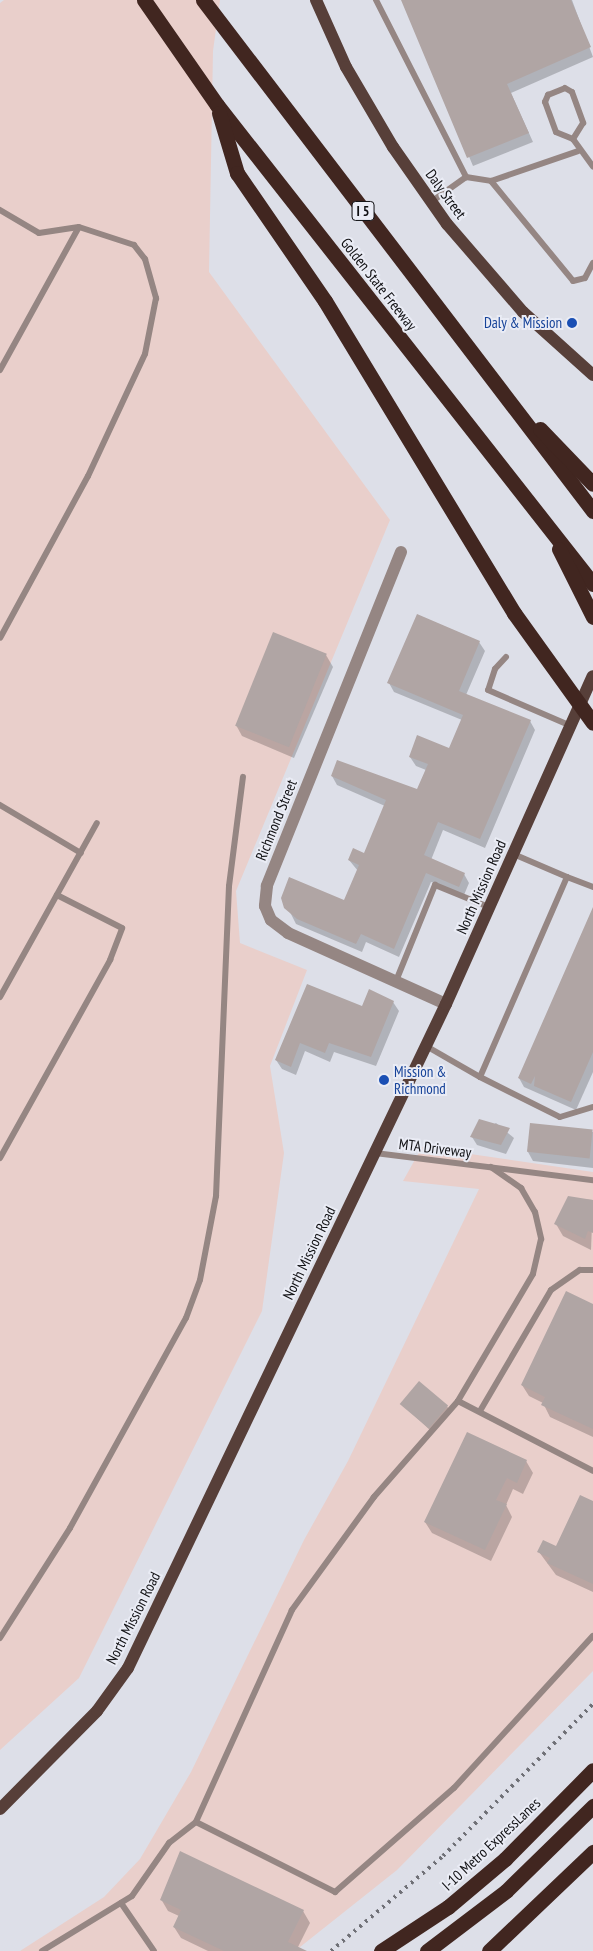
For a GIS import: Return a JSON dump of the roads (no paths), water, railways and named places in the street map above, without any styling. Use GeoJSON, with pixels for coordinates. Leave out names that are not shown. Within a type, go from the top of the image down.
{"type":"FeatureCollection","features":[{"type":"Feature","properties":{"kind":"highway","name":"Golden State Freeway"},"geometry":{"type":"LineString","coordinates":[[144,0],[216,105],[591,581]]}},
{"type":"Feature","properties":{"kind":"highway","name":"Golden State Freeway"},"geometry":{"type":"LineString","coordinates":[[203,0],[237,48],[593,511]]}},
{"type":"Feature","properties":{"kind":"highway"},"geometry":{"type":"LineString","coordinates":[[216,105],[237,173],[325,301],[514,613],[593,723]]}},
{"type":"Feature","properties":{"kind":"highway"},"geometry":{"type":"LineString","coordinates":[[488,374],[593,484]]}},
{"type":"Feature","properties":{"kind":"highway"},"geometry":{"type":"LineString","coordinates":[[550,530],[582,602],[593,617]]}},
{"type":"Feature","properties":{"kind":"highway","name":"I-10 Metro ExpressLanes"},"geometry":{"type":"LineString","coordinates":[[381,1951],[448,1907],[505,1859],[593,1770]]}},
{"type":"Feature","properties":{"kind":"highway"},"geometry":{"type":"LineString","coordinates":[[427,1951],[506,1891],[593,1806]]}},
{"type":"Feature","properties":{"kind":"highway"},"geometry":{"type":"LineString","coordinates":[[489,1951],[593,1852]]}},
{"type":"Feature","properties":{"kind":"main road","name":"Daly Street"},"geometry":{"type":"LineString","coordinates":[[316,0],[351,75],[431,202],[523,312],[591,369]]}},
{"type":"Feature","properties":{"kind":"main road","name":"North Mission Road"},"geometry":{"type":"LineString","coordinates":[[0,1809],[97,1711],[128,1668],[446,1004],[593,676]]}},
{"type":"Feature","properties":{"kind":"street","name":"Richmond Street"},"geometry":{"type":"LineString","coordinates":[[401,552],[267,886],[265,906],[271,920],[288,933],[446,1004]]}},
{"type":"Feature","properties":{"kind":"lane"},"geometry":{"type":"LineString","coordinates":[[376,0],[466,177]]}},
{"type":"Feature","properties":{"kind":"lane"},"geometry":{"type":"LineString","coordinates":[[573,139],[583,123],[572,92],[565,88],[548,95],[544,102],[556,132],[573,139],[578,151],[593,167]]}},
{"type":"Feature","properties":{"kind":"lane"},"geometry":{"type":"LineString","coordinates":[[431,202],[466,177],[491,181],[578,151]]}},
{"type":"Feature","properties":{"kind":"lane"},"geometry":{"type":"LineString","coordinates":[[491,181],[573,280],[585,278],[593,263]]}},
{"type":"Feature","properties":{"kind":"lane"},"geometry":{"type":"LineString","coordinates":[[0,210],[39,233],[79,227],[134,246],[145,259],[156,298],[145,354],[88,476],[0,638]]}},
{"type":"Feature","properties":{"kind":"lane"},"geometry":{"type":"LineString","coordinates":[[0,370],[79,227]]}},
{"type":"Feature","properties":{"kind":"lane"},"geometry":{"type":"LineString","coordinates":[[506,657],[495,669],[488,690],[571,726]]}},
{"type":"Feature","properties":{"kind":"lane"},"geometry":{"type":"LineString","coordinates":[[0,1638],[70,1528],[186,1318],[200,1280],[216,1196],[229,886],[243,777]]}},
{"type":"Feature","properties":{"kind":"lane"},"geometry":{"type":"LineString","coordinates":[[0,805],[80,852]]}},
{"type":"Feature","properties":{"kind":"lane"},"geometry":{"type":"LineString","coordinates":[[0,997],[97,823]]}},
{"type":"Feature","properties":{"kind":"lane"},"geometry":{"type":"LineString","coordinates":[[513,854],[593,887]]}},
{"type":"Feature","properties":{"kind":"lane"},"geometry":{"type":"LineString","coordinates":[[480,1077],[567,877]]}},
{"type":"Feature","properties":{"kind":"lane"},"geometry":{"type":"LineString","coordinates":[[396,981],[434,885],[489,907]]}},
{"type":"Feature","properties":{"kind":"lane"},"geometry":{"type":"LineString","coordinates":[[0,1158],[110,960],[122,928],[57,895]]}},
{"type":"Feature","properties":{"kind":"lane"},"geometry":{"type":"LineString","coordinates":[[426,1046],[480,1077],[560,1117],[593,1107]]}},
{"type":"Feature","properties":{"kind":"lane","name":"MTA Driveway"},"geometry":{"type":"LineString","coordinates":[[375,1153],[593,1180]]}},
{"type":"Feature","properties":{"kind":"lane"},"geometry":{"type":"LineString","coordinates":[[42,1951],[132,1896],[169,1842],[196,1822],[292,1610],[374,1497],[458,1401],[533,1274],[540,1248],[531,1204],[514,1182],[491,1167]]}},
{"type":"Feature","properties":{"kind":"lane"},"geometry":{"type":"LineString","coordinates":[[480,1411],[551,1290],[580,1270],[593,1270]]}},
{"type":"Feature","properties":{"kind":"lane"},"geometry":{"type":"LineString","coordinates":[[458,1401],[593,1471]]}},
{"type":"Feature","properties":{"kind":"lane"},"geometry":{"type":"LineString","coordinates":[[196,1822],[335,1892],[454,1788],[593,1636]]}},
{"type":"Feature","properties":{"kind":"lane"},"geometry":{"type":"LineString","coordinates":[[121,1903],[154,1951]]}},
{"type":"Feature","properties":{"kind":"railway"},"geometry":{"type":"LineString","coordinates":[[331,1951],[443,1856],[593,1704]]}},
{"type":"Feature","properties":{"kind":"place","name":"Daly & Mission"},"geometry":{"type":"Point","coordinates":[572,323]}},
{"type":"Feature","properties":{"kind":"place","name":"Mission & Richmond"},"geometry":{"type":"Point","coordinates":[384,1080]}}]}
